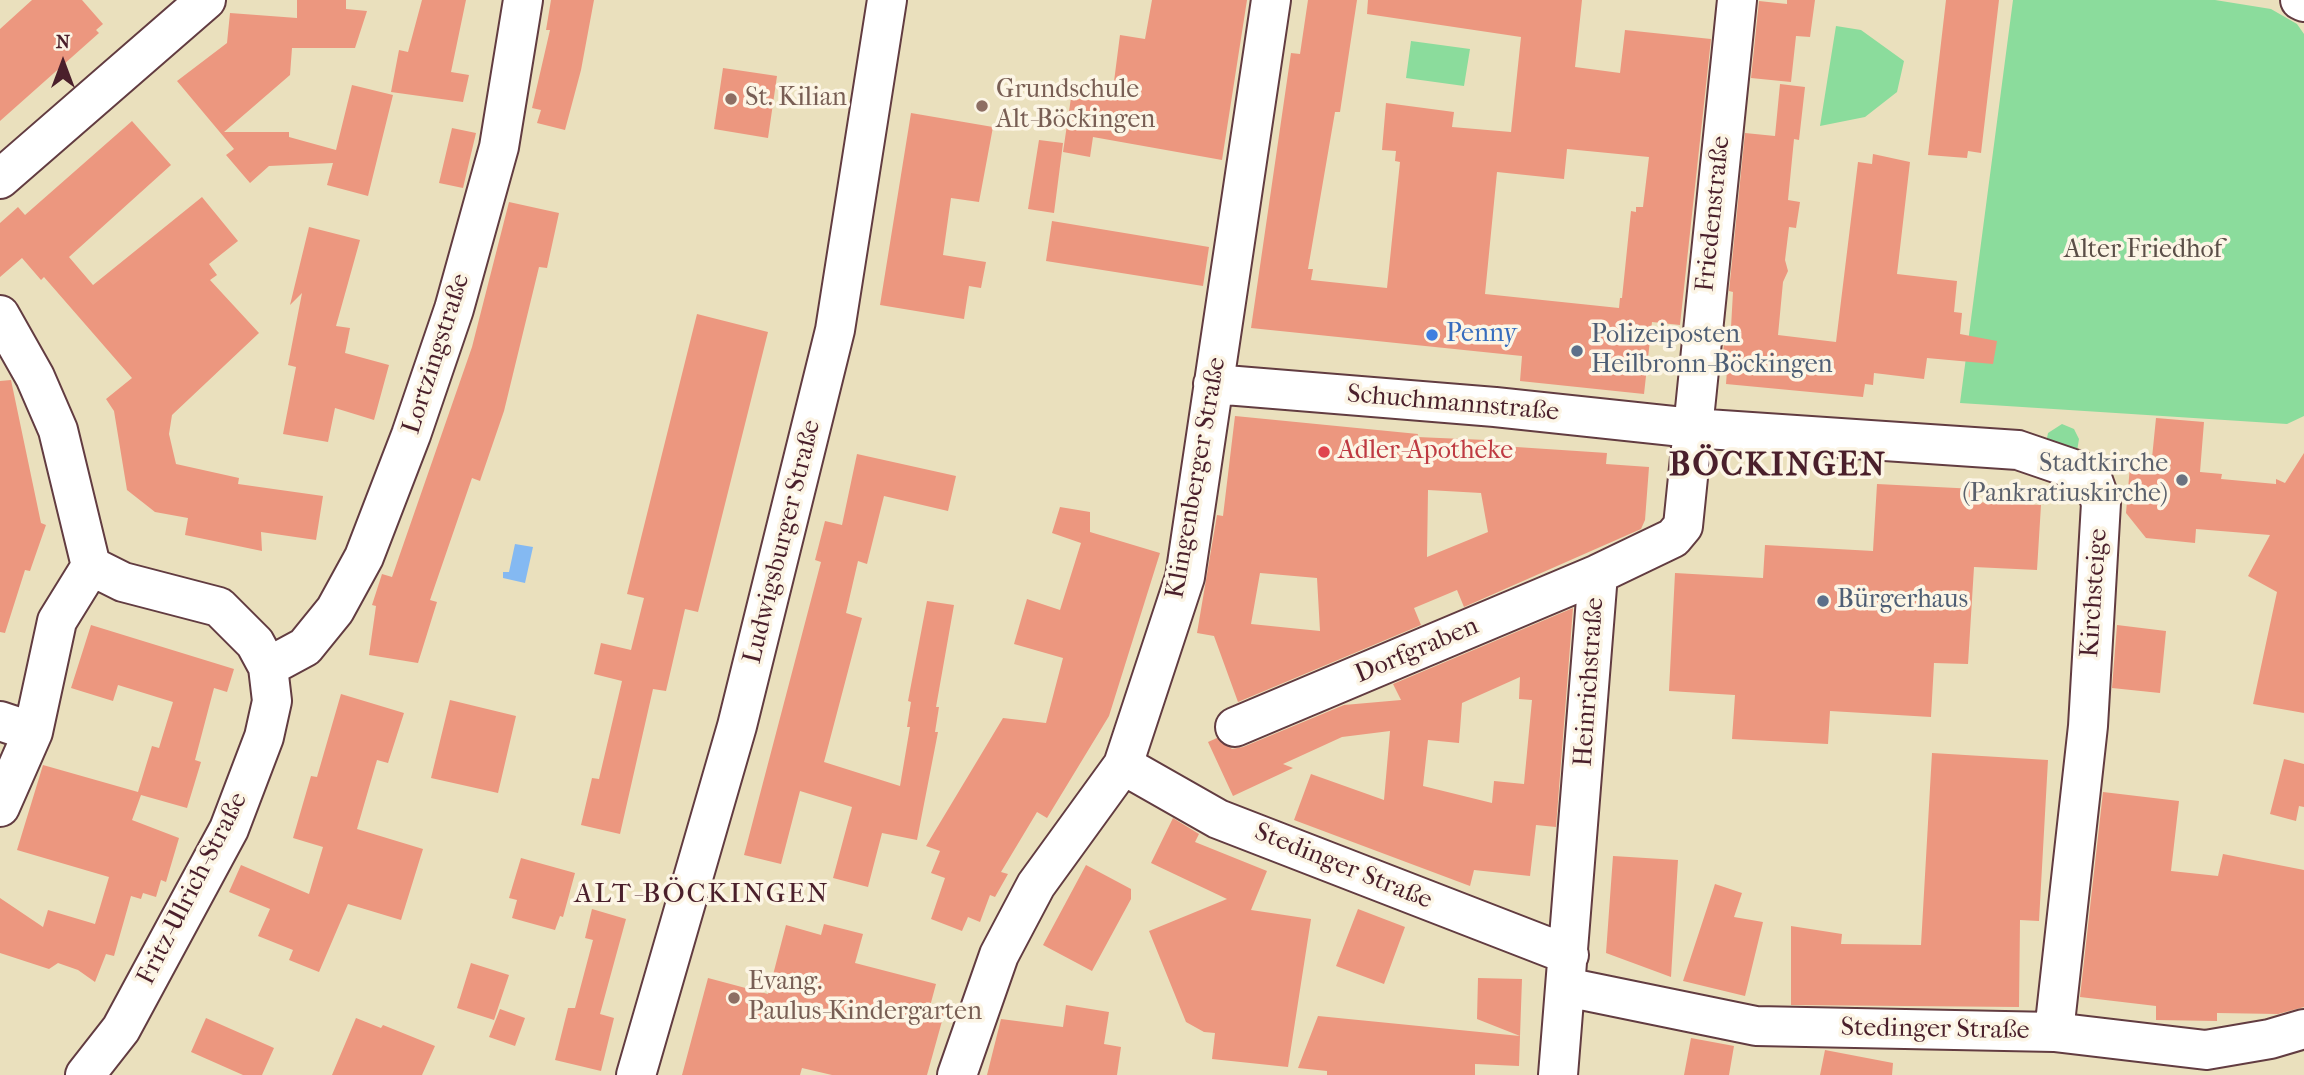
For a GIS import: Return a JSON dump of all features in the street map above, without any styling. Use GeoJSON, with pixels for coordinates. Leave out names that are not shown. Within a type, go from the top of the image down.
{"type":"FeatureCollection","features":[{"type":"Feature","properties":{"kind":"street"},"geometry":{"type":"LineString","coordinates":[[0,179],[206,0]]}},
{"type":"Feature","properties":{"kind":"street","name":"Lortzingstraße"},"geometry":{"type":"LineString","coordinates":[[268,667],[305,647],[335,610],[364,557],[411,435],[454,309],[499,148],[523,0]]}},
{"type":"Feature","properties":{"kind":"street","name":"Ludwigsburger Straße"},"geometry":{"type":"LineString","coordinates":[[636,1075],[737,726],[835,330],[887,0]]}},
{"type":"Feature","properties":{"kind":"street","name":"Klingenberger Straße"},"geometry":{"type":"LineString","coordinates":[[957,1075],[999,955],[1036,885],[1123,765],[1185,577],[1271,0]]}},
{"type":"Feature","properties":{"kind":"street","name":"Friedenstraße"},"geometry":{"type":"LineString","coordinates":[[1692,428],[1737,0]]}},
{"type":"Feature","properties":{"kind":"street"},"geometry":{"type":"LineString","coordinates":[[0,315],[36,377],[58,430],[91,566],[57,621],[17,726],[0,807]]}},
{"type":"Feature","properties":{"kind":"street","name":"Schuchmannstraße"},"geometry":{"type":"LineString","coordinates":[[1213,384],[1496,407],[1692,428]]}},
{"type":"Feature","properties":{"kind":"street","name":"Heinrichstraße"},"geometry":{"type":"LineString","coordinates":[[1558,1075],[1598,574],[1673,538],[1683,526],[1692,428]]}},
{"type":"Feature","properties":{"kind":"street","name":"Kirchsteige"},"geometry":{"type":"LineString","coordinates":[[1692,428],[2018,450],[2091,475],[2101,503],[2087,738],[2054,1032]]}},
{"type":"Feature","properties":{"kind":"street","name":"Fritz-Ulrich-Straße"},"geometry":{"type":"LineString","coordinates":[[85,1075],[121,1029],[229,829],[264,737],[272,701],[268,667],[255,643],[219,607],[122,582],[91,566]]}},
{"type":"Feature","properties":{"kind":"street","name":"Dorfgraben"},"geometry":{"type":"LineString","coordinates":[[1236,727],[1598,574]]}},
{"type":"Feature","properties":{"kind":"street","name":"Stedinger Straße"},"geometry":{"type":"LineString","coordinates":[[1123,765],[1218,819],[1568,972],[1756,1026],[2054,1032],[2204,1063],[2304,1029]]}},
{"type":"Feature","properties":{"kind":"green space","name":"Alter Friedhof"},"geometry":{"type":"Polygon","coordinates":[[[2013,0],[2215,0],[2271,9],[2297,24],[2304,34],[2304,416],[2287,424],[1960,403],[2013,0]]]}},
{"type":"Feature","properties":{"kind":"green space"},"geometry":{"type":"Polygon","coordinates":[[[1836,26],[1861,30],[1904,61],[1897,92],[1865,117],[1820,126],[1836,26]]]}},
{"type":"Feature","properties":{"kind":"green space"},"geometry":{"type":"Polygon","coordinates":[[[1411,41],[1470,49],[1464,86],[1406,78],[1411,41]]]}},
{"type":"Feature","properties":{"kind":"green space"},"geometry":{"type":"Polygon","coordinates":[[[2062,424],[2074,429],[2079,439],[2077,451],[2046,443],[2048,433],[2062,424]]]}},
{"type":"Feature","properties":{"kind":"water"},"geometry":{"type":"Polygon","coordinates":[[[515,544],[533,547],[525,583],[503,578],[503,572],[509,572],[515,544]]]}},
{"type":"Feature","properties":{"kind":"building"},"geometry":{"type":"Polygon","coordinates":[[[32,0],[82,0],[103,24],[96,30],[99,33],[0,121],[0,29],[32,0]]]}},
{"type":"Feature","properties":{"kind":"building"},"geometry":{"type":"Polygon","coordinates":[[[297,0],[346,0],[346,9],[367,11],[355,48],[292,48],[290,75],[224,132],[289,132],[289,137],[336,150],[352,85],[393,95],[368,196],[327,185],[333,163],[269,166],[250,183],[226,155],[234,149],[177,81],[227,43],[230,13],[297,18],[297,0]]]}},
{"type":"Feature","properties":{"kind":"building"},"geometry":{"type":"Polygon","coordinates":[[[422,0],[466,0],[451,72],[469,75],[463,102],[391,92],[399,50],[408,52],[422,0]]]}},
{"type":"Feature","properties":{"kind":"building"},"geometry":{"type":"Polygon","coordinates":[[[551,0],[594,0],[581,70],[565,130],[537,123],[541,110],[532,108],[550,30],[546,30],[551,0]]]}},
{"type":"Feature","properties":{"kind":"building"},"geometry":{"type":"Polygon","coordinates":[[[1152,0],[1247,0],[1222,160],[1093,137],[1090,157],[1063,152],[1072,91],[1112,97],[1120,35],[1145,39],[1152,0]]]}},
{"type":"Feature","properties":{"kind":"building"},"geometry":{"type":"Polygon","coordinates":[[[1308,0],[1357,0],[1340,112],[1335,112],[1308,269],[1313,269],[1311,280],[1387,288],[1400,162],[1395,161],[1396,151],[1382,150],[1386,103],[1454,112],[1452,127],[1511,132],[1521,37],[1367,14],[1368,0],[1582,0],[1575,67],[1620,73],[1625,30],[1711,39],[1680,325],[1652,322],[1644,394],[1520,381],[1522,356],[1251,328],[1291,53],[1300,54],[1308,0]],[[1567,149],[1564,179],[1497,172],[1485,294],[1619,308],[1631,211],[1636,212],[1636,207],[1643,207],[1649,157],[1567,149]]]}},
{"type":"Feature","properties":{"kind":"building"},"geometry":{"type":"Polygon","coordinates":[[[1787,0],[1815,0],[1810,37],[1796,36],[1791,82],[1751,78],[1759,1],[1787,4],[1787,0]]]}},
{"type":"Feature","properties":{"kind":"building"},"geometry":{"type":"Polygon","coordinates":[[[1946,0],[1999,0],[1981,153],[1968,151],[1967,158],[1928,155],[1946,0]]]}},
{"type":"Feature","properties":{"kind":"building"},"geometry":{"type":"Polygon","coordinates":[[[723,68],[777,76],[768,138],[714,129],[723,68]]]}},
{"type":"Feature","properties":{"kind":"building"},"geometry":{"type":"Polygon","coordinates":[[[1780,84],[1805,87],[1799,140],[1794,139],[1788,200],[1800,202],[1796,228],[1789,227],[1785,260],[1788,271],[1783,282],[1778,335],[1836,342],[1858,162],[1872,164],[1873,154],[1910,162],[1897,274],[1957,281],[1954,312],[1962,313],[1960,334],[1997,341],[1993,364],[1927,358],[1924,379],[1874,373],[1873,385],[1865,384],[1863,397],[1726,384],[1727,370],[1721,369],[1724,344],[1730,345],[1733,292],[1729,291],[1745,133],[1775,136],[1780,84]]]}},
{"type":"Feature","properties":{"kind":"building"},"geometry":{"type":"Polygon","coordinates":[[[911,113],[993,127],[979,202],[951,198],[943,255],[986,262],[981,288],[969,286],[964,319],[880,305],[911,113]]]}},
{"type":"Feature","properties":{"kind":"building"},"geometry":{"type":"Polygon","coordinates":[[[132,121],[171,165],[69,257],[93,285],[202,197],[238,241],[209,264],[217,275],[210,280],[259,333],[172,415],[169,434],[176,464],[239,478],[238,484],[323,496],[316,540],[261,532],[262,551],[185,535],[188,518],[155,512],[127,490],[114,411],[106,399],[132,378],[44,277],[41,280],[22,258],[0,277],[0,223],[18,207],[25,215],[132,121]]]}},
{"type":"Feature","properties":{"kind":"building"},"geometry":{"type":"Polygon","coordinates":[[[452,128],[476,133],[463,188],[439,183],[452,128]]]}},
{"type":"Feature","properties":{"kind":"building"},"geometry":{"type":"Polygon","coordinates":[[[1039,140],[1063,143],[1054,213],[1028,209],[1039,140]]]}},
{"type":"Feature","properties":{"kind":"building"},"geometry":{"type":"Polygon","coordinates":[[[509,202],[559,213],[547,268],[539,267],[504,411],[480,481],[472,478],[430,600],[437,602],[418,663],[369,655],[376,606],[372,605],[382,574],[392,577],[472,347],[509,202]]]}},
{"type":"Feature","properties":{"kind":"building"},"geometry":{"type":"Polygon","coordinates":[[[1052,221],[1209,247],[1203,286],[1046,261],[1052,221]]]}},
{"type":"Feature","properties":{"kind":"building"},"geometry":{"type":"Polygon","coordinates":[[[309,227],[360,240],[336,326],[350,328],[345,353],[389,365],[374,420],[335,408],[328,442],[283,434],[296,367],[288,365],[302,293],[290,305],[309,227]]]}},
{"type":"Feature","properties":{"kind":"building"},"geometry":{"type":"Polygon","coordinates":[[[697,314],[768,332],[698,612],[685,609],[666,691],[653,689],[620,834],[581,825],[592,778],[599,779],[622,681],[594,674],[601,643],[631,650],[644,598],[627,594],[697,314]]]}},
{"type":"Feature","properties":{"kind":"building"},"geometry":{"type":"Polygon","coordinates":[[[11,380],[41,523],[46,525],[30,571],[25,570],[5,633],[0,632],[0,381],[11,380]]]}},
{"type":"Feature","properties":{"kind":"building"},"geometry":{"type":"Polygon","coordinates":[[[1235,416],[1418,434],[1417,437],[1486,440],[1486,445],[1607,453],[1606,464],[1649,467],[1645,520],[1641,529],[1464,607],[1457,590],[1414,608],[1421,625],[1238,702],[1214,636],[1197,633],[1217,515],[1223,516],[1235,416]],[[1428,490],[1427,557],[1488,532],[1481,493],[1428,490]],[[1260,573],[1251,624],[1320,631],[1317,578],[1260,573]]]}},
{"type":"Feature","properties":{"kind":"building"},"geometry":{"type":"Polygon","coordinates":[[[2156,418],[2204,422],[2200,472],[2222,474],[2221,479],[2276,484],[2276,479],[2285,483],[2304,453],[2304,713],[2253,704],[2277,592],[2248,576],[2270,535],[2196,529],[2195,543],[2146,538],[2126,513],[2130,466],[2151,468],[2156,418]]]}},
{"type":"Feature","properties":{"kind":"building"},"geometry":{"type":"Polygon","coordinates":[[[857,454],[956,476],[948,511],[884,496],[867,564],[858,561],[846,613],[862,618],[824,762],[900,786],[910,727],[907,727],[911,702],[908,701],[927,601],[954,605],[936,707],[939,707],[935,732],[938,732],[917,840],[882,833],[868,887],[833,878],[852,807],[800,791],[781,864],[744,855],[821,562],[815,560],[825,521],[842,525],[857,454]]]}},
{"type":"Feature","properties":{"kind":"building","name":"Bürgerhaus"},"geometry":{"type":"Polygon","coordinates":[[[1877,484],[1976,489],[1975,502],[2041,505],[2037,570],[1974,567],[1968,664],[1934,663],[1931,717],[1830,711],[1828,744],[1732,739],[1735,695],[1669,691],[1675,573],[1763,578],[1765,545],[1873,551],[1877,484]]]}},
{"type":"Feature","properties":{"kind":"building"},"geometry":{"type":"Polygon","coordinates":[[[1060,507],[1090,512],[1090,532],[1160,553],[1109,716],[1047,818],[1037,812],[1001,872],[1008,874],[995,897],[990,895],[980,922],[968,917],[962,931],[931,919],[945,878],[931,873],[940,851],[926,846],[1003,718],[1046,723],[1063,658],[1014,644],[1027,599],[1060,610],[1081,543],[1052,533],[1060,507]]]}},
{"type":"Feature","properties":{"kind":"building"},"geometry":{"type":"Polygon","coordinates":[[[1573,608],[1556,827],[1536,825],[1530,876],[1474,870],[1470,886],[1294,820],[1311,774],[1384,800],[1390,731],[1342,737],[1283,764],[1293,768],[1233,796],[1208,742],[1217,738],[1232,749],[1243,747],[1344,705],[1401,700],[1393,684],[1573,608]],[[1520,677],[1462,703],[1459,743],[1428,740],[1423,786],[1492,803],[1494,781],[1524,784],[1532,700],[1519,699],[1520,677]]]}},
{"type":"Feature","properties":{"kind":"building"},"geometry":{"type":"Polygon","coordinates":[[[91,625],[234,669],[227,692],[214,688],[195,760],[201,762],[187,808],[141,795],[132,820],[179,838],[166,882],[161,880],[156,897],[143,893],[141,899],[131,896],[114,956],[106,954],[95,982],[78,970],[58,963],[49,969],[0,953],[0,898],[43,927],[48,910],[95,924],[109,877],[17,850],[43,765],[138,792],[152,746],[159,748],[173,702],[118,685],[113,701],[71,688],[91,625]]]}},
{"type":"Feature","properties":{"kind":"building"},"geometry":{"type":"Polygon","coordinates":[[[2117,625],[2166,631],[2160,693],[2112,688],[2117,625]]]}},
{"type":"Feature","properties":{"kind":"building"},"geometry":{"type":"Polygon","coordinates":[[[341,694],[404,713],[388,763],[377,760],[357,829],[423,849],[401,920],[348,904],[319,972],[289,960],[293,950],[258,936],[270,909],[229,892],[241,865],[309,894],[323,847],[293,838],[311,776],[317,777],[341,694]]]}},
{"type":"Feature","properties":{"kind":"building"},"geometry":{"type":"Polygon","coordinates":[[[450,700],[516,716],[498,793],[431,778],[450,700]]]}},
{"type":"Feature","properties":{"kind":"building"},"geometry":{"type":"Polygon","coordinates":[[[1932,753],[2048,760],[2039,921],[2020,920],[2019,1007],[1791,1005],[1791,926],[1842,934],[1841,944],[1921,945],[1932,753]]]}},
{"type":"Feature","properties":{"kind":"building"},"geometry":{"type":"Polygon","coordinates":[[[2284,759],[2304,764],[2304,807],[2299,806],[2296,821],[2270,814],[2284,759]]]}},
{"type":"Feature","properties":{"kind":"building"},"geometry":{"type":"Polygon","coordinates":[[[2103,792],[2179,801],[2171,871],[2218,876],[2223,854],[2304,870],[2304,1007],[2278,1014],[2217,1013],[2217,1021],[2156,1020],[2156,1006],[2080,997],[2103,792]]]}},
{"type":"Feature","properties":{"kind":"building"},"geometry":{"type":"Polygon","coordinates":[[[1173,818],[1199,834],[1195,842],[1267,871],[1251,910],[1311,919],[1288,1067],[1212,1059],[1215,1033],[1204,1032],[1186,1022],[1149,931],[1227,899],[1151,863],[1173,818]]]}},
{"type":"Feature","properties":{"kind":"building"},"geometry":{"type":"Polygon","coordinates":[[[1613,856],[1678,860],[1671,977],[1606,953],[1613,856]]]}},
{"type":"Feature","properties":{"kind":"building"},"geometry":{"type":"Polygon","coordinates":[[[521,858],[575,873],[563,917],[560,916],[555,930],[512,918],[517,900],[509,898],[521,858]]]}},
{"type":"Feature","properties":{"kind":"building"},"geometry":{"type":"Polygon","coordinates":[[[1086,865],[1131,889],[1131,899],[1092,971],[1043,945],[1086,865]]]}},
{"type":"Feature","properties":{"kind":"building"},"geometry":{"type":"Polygon","coordinates":[[[1715,884],[1742,893],[1734,917],[1763,922],[1745,996],[1683,981],[1715,884]]]}},
{"type":"Feature","properties":{"kind":"building"},"geometry":{"type":"Polygon","coordinates":[[[592,909],[626,919],[600,1014],[614,1018],[601,1071],[555,1060],[568,1008],[575,1008],[593,940],[585,938],[592,909]]]}},
{"type":"Feature","properties":{"kind":"building"},"geometry":{"type":"Polygon","coordinates":[[[1358,909],[1405,927],[1384,984],[1336,966],[1358,909]]]}},
{"type":"Feature","properties":{"kind":"building"},"geometry":{"type":"Polygon","coordinates":[[[824,924],[863,934],[855,963],[936,984],[929,1010],[944,1014],[927,1075],[832,1075],[802,1068],[800,1075],[682,1075],[708,978],[768,994],[786,925],[821,935],[824,924]]]}},
{"type":"Feature","properties":{"kind":"building"},"geometry":{"type":"Polygon","coordinates":[[[471,963],[509,975],[494,1020],[457,1008],[471,963]]]}},
{"type":"Feature","properties":{"kind":"building"},"geometry":{"type":"Polygon","coordinates":[[[1478,978],[1522,979],[1520,1036],[1477,1019],[1478,978]]]}},
{"type":"Feature","properties":{"kind":"building"},"geometry":{"type":"Polygon","coordinates":[[[1066,1005],[1109,1012],[1104,1044],[1121,1047],[1117,1075],[987,1075],[1001,1019],[1063,1027],[1066,1005]]]}},
{"type":"Feature","properties":{"kind":"building"},"geometry":{"type":"Polygon","coordinates":[[[500,1009],[525,1018],[515,1046],[489,1037],[500,1009]]]}},
{"type":"Feature","properties":{"kind":"building"},"geometry":{"type":"Polygon","coordinates":[[[1318,1016],[1520,1036],[1519,1066],[1475,1064],[1475,1075],[1327,1075],[1327,1071],[1298,1068],[1318,1016]]]}},
{"type":"Feature","properties":{"kind":"building"},"geometry":{"type":"Polygon","coordinates":[[[206,1018],[274,1048],[262,1075],[243,1075],[191,1052],[206,1018]]]}},
{"type":"Feature","properties":{"kind":"building"},"geometry":{"type":"Polygon","coordinates":[[[356,1018],[381,1028],[383,1025],[435,1046],[422,1075],[332,1075],[356,1018]]]}},
{"type":"Feature","properties":{"kind":"building"},"geometry":{"type":"Polygon","coordinates":[[[1691,1038],[1734,1046],[1729,1075],[1684,1075],[1691,1038]]]}},
{"type":"Feature","properties":{"kind":"building"},"geometry":{"type":"Polygon","coordinates":[[[1825,1050],[1893,1063],[1892,1075],[1820,1075],[1825,1050]]]}},
{"type":"Feature","properties":{"kind":"place","name":"St. Kilian"},"geometry":{"type":"Point","coordinates":[731,99]}},
{"type":"Feature","properties":{"kind":"place","name":"Grundschule Alt-Böckingen"},"geometry":{"type":"Point","coordinates":[982,106]}},
{"type":"Feature","properties":{"kind":"place","name":"Penny"},"geometry":{"type":"Point","coordinates":[1432,335]}},
{"type":"Feature","properties":{"kind":"place","name":"Polizeiposten Heilbronn-Böckingen"},"geometry":{"type":"Point","coordinates":[1577,351]}},
{"type":"Feature","properties":{"kind":"place","name":"Adler-Apotheke"},"geometry":{"type":"Point","coordinates":[1324,452]}},
{"type":"Feature","properties":{"kind":"place","name":"Stadtkirche (Pankratiuskirche)"},"geometry":{"type":"Point","coordinates":[2182,480]}},
{"type":"Feature","properties":{"kind":"place","name":"Bürgerhaus"},"geometry":{"type":"Point","coordinates":[1823,601]}},
{"type":"Feature","properties":{"kind":"place","name":"Evang. Paulus-Kindergarten"},"geometry":{"type":"Point","coordinates":[734,998]}},
{"type":"Feature","properties":{"kind":"district","name":"BÖCKINGEN"},"geometry":{"type":"Point","coordinates":[1778,467]}},
{"type":"Feature","properties":{"kind":"district","name":"ALT-BÖCKINGEN"},"geometry":{"type":"Point","coordinates":[702,895]}}]}
